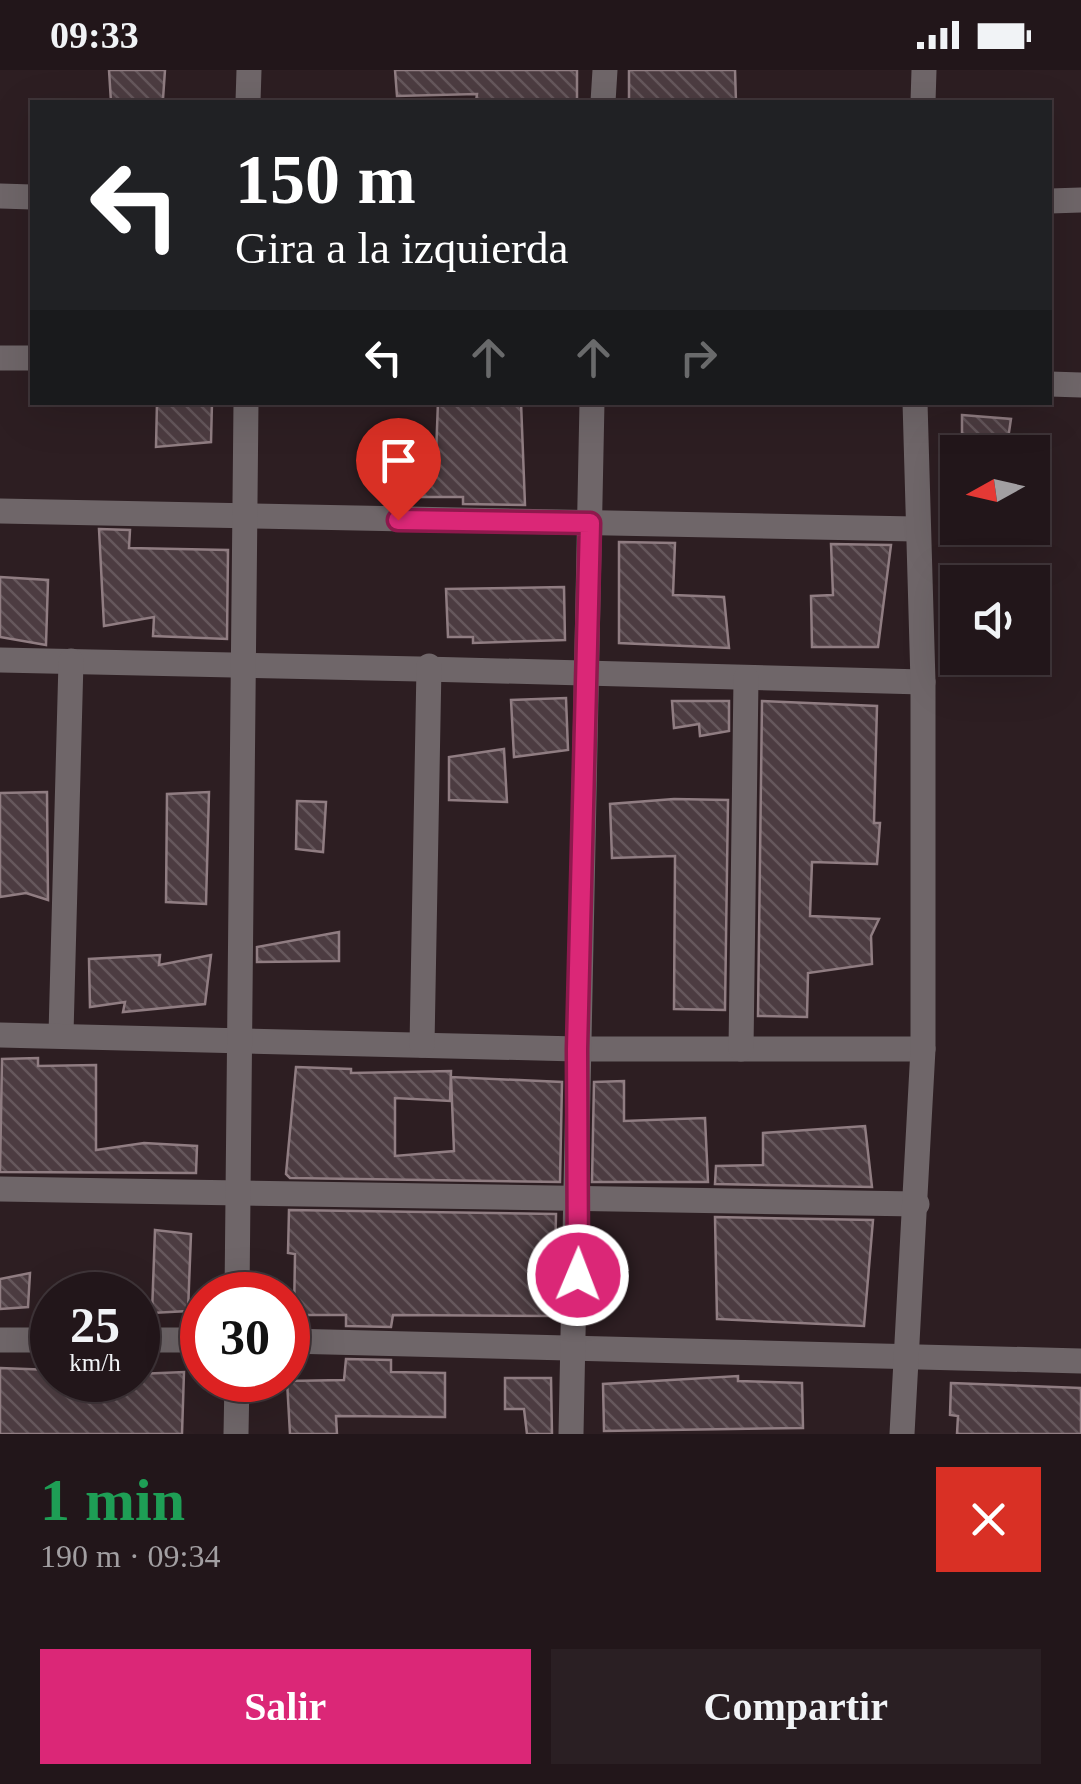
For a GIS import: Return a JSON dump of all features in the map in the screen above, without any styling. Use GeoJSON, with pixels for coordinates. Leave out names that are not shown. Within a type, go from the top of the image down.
{"type":"FeatureCollection","features":[{"type":"Feature","properties":{"kind":"street"},"geometry":{"type":"LineString","coordinates":[[248,100],[249,70]]}},
{"type":"Feature","properties":{"kind":"street"},"geometry":{"type":"LineString","coordinates":[[603,100],[606,70]]}},
{"type":"Feature","properties":{"kind":"street"},"geometry":{"type":"LineString","coordinates":[[923,100],[924,70]]}},
{"type":"Feature","properties":{"kind":"street"},"geometry":{"type":"LineString","coordinates":[[0,196],[30,196]]}},
{"type":"Feature","properties":{"kind":"street"},"geometry":{"type":"LineString","coordinates":[[1052,201],[1081,200]]}},
{"type":"Feature","properties":{"kind":"street"},"geometry":{"type":"LineString","coordinates":[[0,358],[30,358]]}},
{"type":"Feature","properties":{"kind":"street"},"geometry":{"type":"LineString","coordinates":[[1052,384],[1081,385]]}},
{"type":"Feature","properties":{"kind":"street"},"geometry":{"type":"LineString","coordinates":[[238,1272],[246,405]]}},
{"type":"Feature","properties":{"kind":"street"},"geometry":{"type":"LineString","coordinates":[[572,1434],[592,405]]}},
{"type":"Feature","properties":{"kind":"street"},"geometry":{"type":"LineString","coordinates":[[902,1434],[923,1049],[923,682],[915,405]]}},
{"type":"Feature","properties":{"kind":"street"},"geometry":{"type":"LineString","coordinates":[[0,511],[916,529]]}},
{"type":"Feature","properties":{"kind":"street"},"geometry":{"type":"LineString","coordinates":[[0,660],[243,667],[429,666],[923,682]]}},
{"type":"Feature","properties":{"kind":"street"},"geometry":{"type":"LineString","coordinates":[[61,1034],[71,661]]}},
{"type":"Feature","properties":{"kind":"street"},"geometry":{"type":"LineString","coordinates":[[422,1045],[429,666]]}},
{"type":"Feature","properties":{"kind":"street"},"geometry":{"type":"LineString","coordinates":[[741,1049],[746,678]]}},
{"type":"Feature","properties":{"kind":"street"},"geometry":{"type":"LineString","coordinates":[[0,1034],[577,1049],[923,1049]]}},
{"type":"Feature","properties":{"kind":"street"},"geometry":{"type":"LineString","coordinates":[[0,1189],[579,1202],[917,1204]]}},
{"type":"Feature","properties":{"kind":"street"},"geometry":{"type":"LineString","coordinates":[[0,1340],[30,1340]]}},
{"type":"Feature","properties":{"kind":"street"},"geometry":{"type":"LineString","coordinates":[[310,1342],[906,1360],[1081,1361]]}},
{"type":"Feature","properties":{"kind":"street"},"geometry":{"type":"LineString","coordinates":[[236,1434],[237,1402]]}},
{"type":"Feature","properties":{"kind":"building"},"geometry":{"type":"Polygon","coordinates":[[[109,70],[165,70],[163,99],[111,100],[109,70]]]}},
{"type":"Feature","properties":{"kind":"building"},"geometry":{"type":"Polygon","coordinates":[[[395,70],[577,70],[577,100],[476,100],[477,94],[397,96],[395,70]]]}},
{"type":"Feature","properties":{"kind":"building"},"geometry":{"type":"Polygon","coordinates":[[[629,70],[735,70],[736,100],[629,100],[629,70]]]}},
{"type":"Feature","properties":{"kind":"building"},"geometry":{"type":"Polygon","coordinates":[[[157,405],[212,405],[211,442],[156,447],[157,405]]]}},
{"type":"Feature","properties":{"kind":"building"},"geometry":{"type":"Polygon","coordinates":[[[438,405],[521,405],[525,505],[463,504],[463,497],[415,497],[415,455],[436,455],[438,405]]]}},
{"type":"Feature","properties":{"kind":"building"},"geometry":{"type":"Polygon","coordinates":[[[962,415],[1011,419],[1009,435],[962,435],[962,415]]]}},
{"type":"Feature","properties":{"kind":"building"},"geometry":{"type":"Polygon","coordinates":[[[99,529],[130,530],[129,548],[228,550],[227,639],[153,636],[154,617],[104,626],[99,529]]]}},
{"type":"Feature","properties":{"kind":"building"},"geometry":{"type":"Polygon","coordinates":[[[619,542],[675,543],[673,595],[724,597],[729,648],[619,643],[619,542]]]}},
{"type":"Feature","properties":{"kind":"building"},"geometry":{"type":"Polygon","coordinates":[[[831,544],[891,545],[878,647],[812,647],[811,596],[833,595],[831,544]]]}},
{"type":"Feature","properties":{"kind":"building"},"geometry":{"type":"Polygon","coordinates":[[[0,577],[48,580],[46,645],[0,637],[0,577]]]}},
{"type":"Feature","properties":{"kind":"building"},"geometry":{"type":"Polygon","coordinates":[[[564,587],[565,640],[473,643],[473,637],[448,637],[446,589],[564,587]]]}},
{"type":"Feature","properties":{"kind":"building"},"geometry":{"type":"Polygon","coordinates":[[[566,698],[568,750],[514,757],[511,700],[566,698]]]}},
{"type":"Feature","properties":{"kind":"building"},"geometry":{"type":"Polygon","coordinates":[[[672,701],[729,701],[729,731],[700,736],[699,724],[674,728],[672,701]]]}},
{"type":"Feature","properties":{"kind":"building"},"geometry":{"type":"Polygon","coordinates":[[[762,701],[877,706],[877,864],[812,862],[810,916],[879,919],[871,936],[872,964],[808,973],[807,1017],[758,1016],[762,701]]]}},
{"type":"Feature","properties":{"kind":"building"},"geometry":{"type":"Polygon","coordinates":[[[504,749],[507,802],[449,800],[449,757],[504,749]]]}},
{"type":"Feature","properties":{"kind":"building"},"geometry":{"type":"Polygon","coordinates":[[[47,792],[48,900],[26,893],[0,897],[0,793],[47,792]]]}},
{"type":"Feature","properties":{"kind":"building"},"geometry":{"type":"Polygon","coordinates":[[[209,792],[206,904],[166,902],[167,794],[209,792]]]}},
{"type":"Feature","properties":{"kind":"building"},"geometry":{"type":"Polygon","coordinates":[[[728,800],[725,1010],[674,1009],[675,856],[612,858],[610,804],[728,800]]]}},
{"type":"Feature","properties":{"kind":"building"},"geometry":{"type":"Polygon","coordinates":[[[297,801],[326,802],[323,852],[296,849],[297,801]]]}},
{"type":"Feature","properties":{"kind":"building"},"geometry":{"type":"Polygon","coordinates":[[[339,932],[339,961],[257,962],[257,947],[339,932]]]}},
{"type":"Feature","properties":{"kind":"building"},"geometry":{"type":"Polygon","coordinates":[[[160,955],[159,965],[211,955],[205,1004],[123,1012],[125,1002],[90,1007],[89,959],[160,955]]]}},
{"type":"Feature","properties":{"kind":"building"},"geometry":{"type":"Polygon","coordinates":[[[38,1058],[38,1066],[96,1065],[96,1150],[144,1143],[197,1146],[196,1173],[0,1172],[2,1059],[38,1058]]]}},
{"type":"Feature","properties":{"kind":"building"},"geometry":{"type":"Polygon","coordinates":[[[296,1067],[351,1069],[351,1073],[451,1071],[450,1101],[395,1098],[395,1156],[454,1151],[451,1077],[562,1082],[560,1182],[290,1178],[286,1174],[296,1067]]]}},
{"type":"Feature","properties":{"kind":"building"},"geometry":{"type":"Polygon","coordinates":[[[624,1081],[624,1121],[705,1118],[708,1182],[592,1182],[594,1082],[624,1081]]]}},
{"type":"Feature","properties":{"kind":"building"},"geometry":{"type":"Polygon","coordinates":[[[865,1126],[872,1187],[715,1184],[716,1166],[763,1165],[763,1133],[865,1126]]]}},
{"type":"Feature","properties":{"kind":"building"},"geometry":{"type":"Polygon","coordinates":[[[289,1210],[556,1214],[554,1316],[393,1315],[391,1327],[346,1326],[346,1315],[310,1315],[310,1272],[295,1272],[295,1254],[288,1253],[289,1210]]]}},
{"type":"Feature","properties":{"kind":"building"},"geometry":{"type":"Polygon","coordinates":[[[715,1217],[873,1220],[864,1326],[717,1319],[715,1217]]]}},
{"type":"Feature","properties":{"kind":"building"},"geometry":{"type":"Polygon","coordinates":[[[155,1230],[191,1234],[190,1272],[180,1272],[180,1311],[160,1313],[160,1272],[153,1272],[155,1230]]]}},
{"type":"Feature","properties":{"kind":"building"},"geometry":{"type":"Polygon","coordinates":[[[30,1273],[28,1307],[0,1309],[0,1279],[30,1273]]]}},
{"type":"Feature","properties":{"kind":"building"},"geometry":{"type":"Polygon","coordinates":[[[346,1359],[391,1360],[391,1372],[445,1373],[445,1417],[336,1416],[337,1434],[290,1434],[288,1402],[310,1402],[310,1381],[344,1380],[346,1359]]]}},
{"type":"Feature","properties":{"kind":"building"},"geometry":{"type":"Polygon","coordinates":[[[0,1368],[30,1369],[30,1402],[160,1402],[160,1373],[180,1372],[182,1434],[0,1434],[0,1368]]]}},
{"type":"Feature","properties":{"kind":"building"},"geometry":{"type":"Polygon","coordinates":[[[738,1376],[738,1381],[802,1383],[803,1428],[604,1431],[603,1384],[738,1376]]]}},
{"type":"Feature","properties":{"kind":"building"},"geometry":{"type":"Polygon","coordinates":[[[505,1378],[551,1378],[552,1434],[527,1434],[524,1409],[505,1409],[505,1378]]]}},
{"type":"Feature","properties":{"kind":"building"},"geometry":{"type":"Polygon","coordinates":[[[951,1383],[1081,1388],[1081,1434],[957,1434],[958,1416],[950,1415],[951,1383]]]}},
{"type":"Feature","properties":{"kind":"route"},"geometry":{"type":"LineString","coordinates":[[398,520],[590,523],[577,1049],[578,1275]]}}]}
